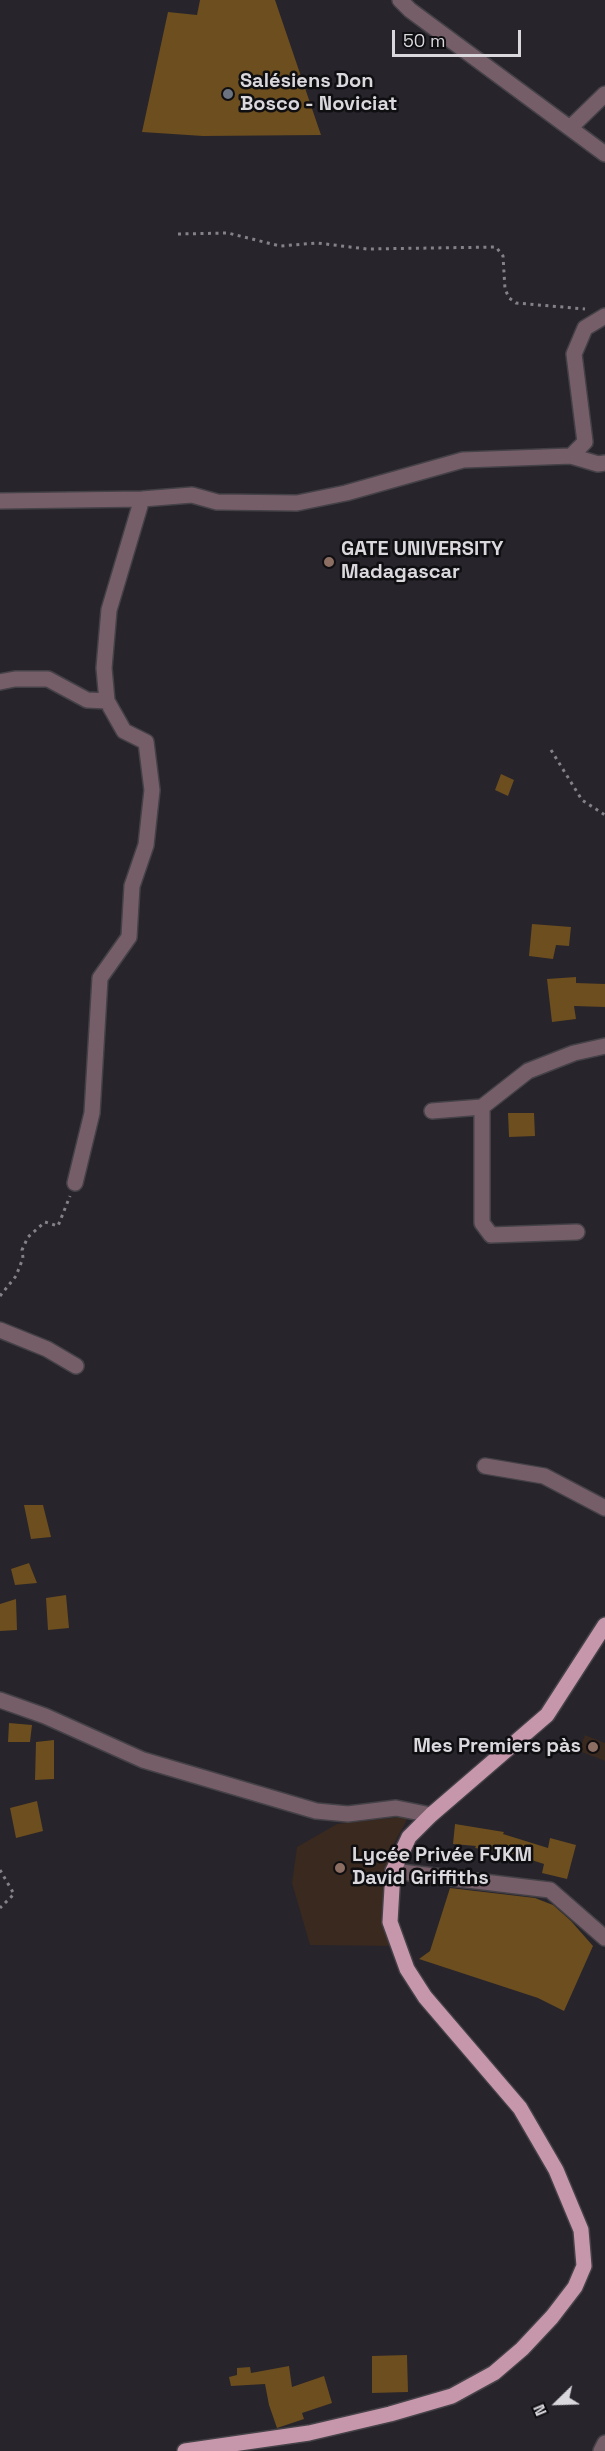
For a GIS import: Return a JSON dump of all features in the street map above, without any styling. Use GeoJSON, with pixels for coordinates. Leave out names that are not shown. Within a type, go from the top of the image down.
{"type":"FeatureCollection","features":[{"type":"Feature","properties":{"kind":"main road"},"geometry":{"type":"LineString","coordinates":[[186,2451],[309,2433],[390,2414],[452,2396],[494,2373],[522,2349],[552,2317],[575,2287],[584,2266],[581,2230],[556,2170],[520,2108],[424,1997],[407,1969],[390,1922],[393,1871],[409,1837],[431,1815],[547,1715],[605,1625]]}},
{"type":"Feature","properties":{"kind":"street"},"geometry":{"type":"LineString","coordinates":[[400,0],[410,10],[605,154]]}},
{"type":"Feature","properties":{"kind":"street"},"geometry":{"type":"LineString","coordinates":[[571,128],[605,94]]}},
{"type":"Feature","properties":{"kind":"street"},"geometry":{"type":"LineString","coordinates":[[571,456],[585,442],[574,354],[585,328],[599,313]]}},
{"type":"Feature","properties":{"kind":"street"},"geometry":{"type":"LineString","coordinates":[[0,501],[142,499],[192,495],[217,502],[297,503],[346,493],[463,460],[571,456],[598,465],[605,463]]}},
{"type":"Feature","properties":{"kind":"street"},"geometry":{"type":"LineString","coordinates":[[75,1184],[92,1113],[100,978],[129,937],[132,886],[146,844],[152,790],[146,742],[124,731],[107,701],[104,668],[108,610],[142,499]]}},
{"type":"Feature","properties":{"kind":"street"},"geometry":{"type":"LineString","coordinates":[[0,682],[15,679],[48,679],[87,700],[107,701]]}},
{"type":"Feature","properties":{"kind":"street"},"geometry":{"type":"LineString","coordinates":[[432,1111],[482,1107],[528,1071],[574,1053],[605,1046]]}},
{"type":"Feature","properties":{"kind":"street"},"geometry":{"type":"LineString","coordinates":[[482,1107],[482,1223],[491,1235],[577,1232]]}},
{"type":"Feature","properties":{"kind":"street"},"geometry":{"type":"LineString","coordinates":[[0,1330],[47,1349],[76,1366]]}},
{"type":"Feature","properties":{"kind":"street"},"geometry":{"type":"LineString","coordinates":[[485,1466],[544,1476],[605,1508]]}},
{"type":"Feature","properties":{"kind":"street"},"geometry":{"type":"LineString","coordinates":[[0,1700],[45,1716],[143,1760],[316,1811],[348,1814],[396,1808],[431,1815]]}},
{"type":"Feature","properties":{"kind":"street"},"geometry":{"type":"LineString","coordinates":[[393,1871],[550,1890],[605,1938]]}},
{"type":"Feature","properties":{"kind":"street"},"geometry":{"type":"LineString","coordinates":[[601,2451],[605,2443]]}},
{"type":"Feature","properties":{"kind":"path"},"geometry":{"type":"LineString","coordinates":[[178,234],[228,233],[280,246],[317,243],[367,249],[496,248],[503,256],[505,289],[508,298],[516,303],[599,313]]}},
{"type":"Feature","properties":{"kind":"path"},"geometry":{"type":"LineString","coordinates":[[551,750],[582,800],[605,815]]}},
{"type":"Feature","properties":{"kind":"path"},"geometry":{"type":"LineString","coordinates":[[0,1296],[16,1276],[23,1258],[22,1250],[28,1237],[45,1222],[58,1226],[65,1207]]}},
{"type":"Feature","properties":{"kind":"path"},"geometry":{"type":"LineString","coordinates":[[0,1870],[14,1894],[0,1908]]}},
{"type":"Feature","properties":{"kind":"shaded area","name":"Mes Premiers pàs"},"geometry":{"type":"Polygon","coordinates":[[[585,1735],[605,1743],[605,1761],[579,1751],[585,1735]]]}},
{"type":"Feature","properties":{"kind":"shaded area","name":"Lycée Privée FJKM David Griffiths"},"geometry":{"type":"Polygon","coordinates":[[[409,1816],[389,1853],[384,1899],[391,1946],[310,1945],[292,1883],[297,1847],[337,1824],[409,1816]]]}},
{"type":"Feature","properties":{"kind":"building","name":"Salésiens Don Bosco - Noviciat"},"geometry":{"type":"Polygon","coordinates":[[[200,0],[275,0],[321,135],[203,136],[142,132],[168,12],[197,15],[200,0]]]}},
{"type":"Feature","properties":{"kind":"building"},"geometry":{"type":"Polygon","coordinates":[[[501,774],[514,780],[508,796],[495,790],[501,774]]]}},
{"type":"Feature","properties":{"kind":"building"},"geometry":{"type":"Polygon","coordinates":[[[532,924],[571,927],[569,946],[556,945],[553,959],[529,956],[532,924]]]}},
{"type":"Feature","properties":{"kind":"building"},"geometry":{"type":"Polygon","coordinates":[[[576,977],[576,983],[605,984],[605,1007],[574,1006],[576,1019],[552,1022],[547,979],[576,977]]]}},
{"type":"Feature","properties":{"kind":"building"},"geometry":{"type":"Polygon","coordinates":[[[508,1113],[534,1113],[535,1136],[509,1137],[508,1113]]]}},
{"type":"Feature","properties":{"kind":"building"},"geometry":{"type":"Polygon","coordinates":[[[24,1505],[43,1505],[51,1537],[31,1539],[24,1505]]]}},
{"type":"Feature","properties":{"kind":"building"},"geometry":{"type":"Polygon","coordinates":[[[29,1563],[37,1583],[15,1585],[11,1569],[29,1563]]]}},
{"type":"Feature","properties":{"kind":"building"},"geometry":{"type":"Polygon","coordinates":[[[66,1595],[69,1628],[48,1630],[46,1598],[66,1595]]]}},
{"type":"Feature","properties":{"kind":"building"},"geometry":{"type":"Polygon","coordinates":[[[16,1599],[17,1630],[0,1631],[0,1604],[16,1599]]]}},
{"type":"Feature","properties":{"kind":"building"},"geometry":{"type":"Polygon","coordinates":[[[9,1723],[32,1725],[30,1742],[8,1742],[9,1723]]]}},
{"type":"Feature","properties":{"kind":"building"},"geometry":{"type":"Polygon","coordinates":[[[54,1740],[54,1779],[35,1780],[36,1742],[54,1740]]]}},
{"type":"Feature","properties":{"kind":"building"},"geometry":{"type":"Polygon","coordinates":[[[37,1801],[43,1831],[16,1838],[10,1808],[37,1801]]]}},
{"type":"Feature","properties":{"kind":"building"},"geometry":{"type":"Polygon","coordinates":[[[455,1824],[504,1832],[503,1834],[548,1848],[550,1838],[576,1845],[567,1879],[542,1873],[544,1864],[500,1850],[500,1852],[475,1848],[476,1846],[453,1844],[455,1824]]]}},
{"type":"Feature","properties":{"kind":"building"},"geometry":{"type":"Polygon","coordinates":[[[450,1888],[535,1898],[553,1905],[571,1921],[593,1946],[564,2011],[538,1998],[419,1959],[430,1951],[450,1888]]]}},
{"type":"Feature","properties":{"kind":"building"},"geometry":{"type":"Polygon","coordinates":[[[407,2355],[408,2392],[372,2393],[372,2356],[407,2355]]]}},
{"type":"Feature","properties":{"kind":"building"},"geometry":{"type":"Polygon","coordinates":[[[289,2366],[292,2387],[324,2376],[332,2403],[302,2413],[304,2419],[277,2428],[265,2384],[231,2386],[229,2377],[237,2375],[237,2368],[250,2367],[251,2373],[289,2366]]]}},
{"type":"Feature","properties":{"kind":"place","name":"Salésiens Don Bosco - Noviciat"},"geometry":{"type":"Point","coordinates":[228,94]}},
{"type":"Feature","properties":{"kind":"place","name":"GATE UNIVERSITY Madagascar"},"geometry":{"type":"Point","coordinates":[329,562]}},
{"type":"Feature","properties":{"kind":"place","name":"Mes Premiers pàs"},"geometry":{"type":"Point","coordinates":[593,1747]}},
{"type":"Feature","properties":{"kind":"place","name":"Lycée Privée FJKM David Griffiths"},"geometry":{"type":"Point","coordinates":[340,1868]}}]}
